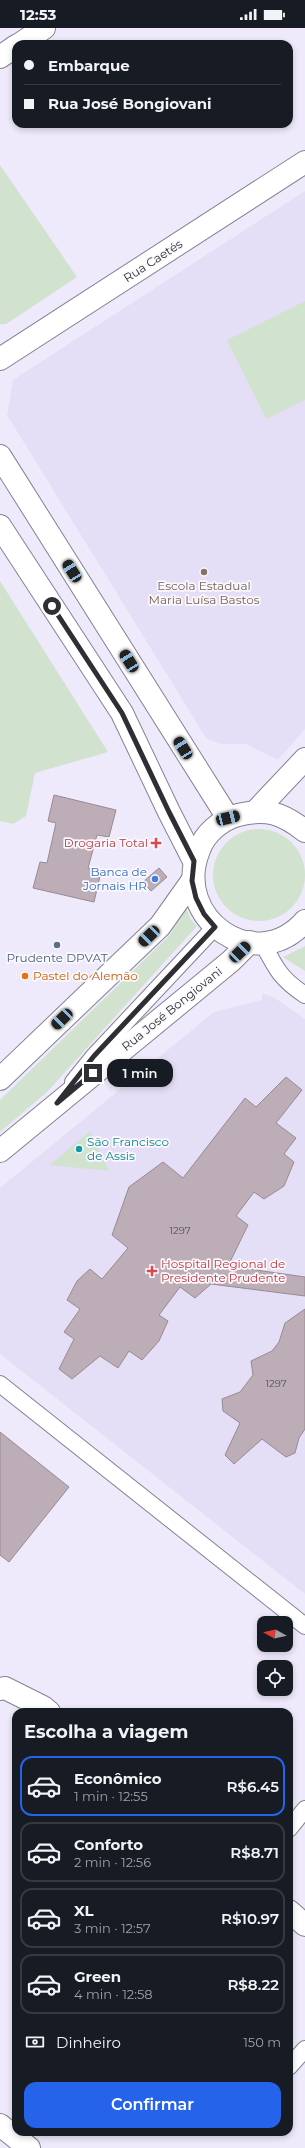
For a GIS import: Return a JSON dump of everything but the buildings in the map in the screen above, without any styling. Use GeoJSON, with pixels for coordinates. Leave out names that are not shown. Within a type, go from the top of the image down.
{"type":"FeatureCollection","features":[{"type":"Feature","properties":{"kind":"street"},"geometry":{"type":"LineString","coordinates":[[26,40],[44,28]]}},
{"type":"Feature","properties":{"kind":"street"},"geometry":{"type":"LineString","coordinates":[[0,57],[12,49]]}},
{"type":"Feature","properties":{"kind":"street","name":"Rua Caetés"},"geometry":{"type":"LineString","coordinates":[[0,359],[305,162]]}},
{"type":"Feature","properties":{"kind":"street"},"geometry":{"type":"LineString","coordinates":[[0,456],[228,818]]}},
{"type":"Feature","properties":{"kind":"street"},"geometry":{"type":"LineString","coordinates":[[0,526],[122,713],[169,812],[193,871],[196,898],[204,914],[215,927],[229,936],[257,943],[281,938],[299,928],[305,921]]}},
{"type":"Feature","properties":{"kind":"street"},"geometry":{"type":"LineString","coordinates":[[256,811],[305,759]]}},
{"type":"Feature","properties":{"kind":"street"},"geometry":{"type":"LineString","coordinates":[[0,1079],[160,926],[193,871],[201,843],[213,829],[228,818],[256,811],[274,813],[292,820],[305,831]]}},
{"type":"Feature","properties":{"kind":"street","name":"Rua José Bongiovani"},"geometry":{"type":"LineString","coordinates":[[0,1151],[231,961],[257,943]]}},
{"type":"Feature","properties":{"kind":"street"},"geometry":{"type":"LineString","coordinates":[[2,1688],[44,1708]]}},
{"type":"Feature","properties":{"kind":"street"},"geometry":{"type":"LineString","coordinates":[[293,1914],[305,1925]]}},
{"type":"Feature","properties":{"kind":"street"},"geometry":{"type":"LineString","coordinates":[[0,2125],[12,2135]]}},
{"type":"Feature","properties":{"kind":"street"},"geometry":{"type":"LineString","coordinates":[[14,2136],[29,2148]]}},
{"type":"Feature","properties":{"kind":"lane"},"geometry":{"type":"LineString","coordinates":[[57,1103],[94,1056],[215,927]]}},
{"type":"Feature","properties":{"kind":"lane"},"geometry":{"type":"LineString","coordinates":[[257,943],[276,970],[291,985],[305,995]]}},
{"type":"Feature","properties":{"kind":"lane"},"geometry":{"type":"LineString","coordinates":[[0,1384],[305,1626]]}},
{"type":"Feature","properties":{"kind":"lane"},"geometry":{"type":"LineString","coordinates":[[293,1824],[305,1809]]}},
{"type":"Feature","properties":{"kind":"lane"},"geometry":{"type":"LineString","coordinates":[[293,2062],[305,2049]]}},
{"type":"Feature","properties":{"kind":"shaded area","name":"Escola Estadual Maria Luísa Bastos"},"geometry":{"type":"Polygon","coordinates":[[[305,191],[305,729],[278,760],[246,744],[220,744],[206,738],[7,415],[13,380],[305,191]]]}},
{"type":"Feature","properties":{"kind":"shaded area","name":"Hospital Regional de Presidente Prudente"},"geometry":{"type":"Polygon","coordinates":[[[262,993],[275,998],[305,1019],[305,1594],[0,1354],[0,1188],[214,1012],[262,1000],[262,993]]]}},
{"type":"Feature","properties":{"kind":"green space"},"geometry":{"type":"Polygon","coordinates":[[[0,165],[77,277],[6,324],[0,324],[0,165]]]}},
{"type":"Feature","properties":{"kind":"green space"},"geometry":{"type":"Polygon","coordinates":[[[305,301],[305,400],[266,419],[227,340],[305,301]]]}},
{"type":"Feature","properties":{"kind":"green space"},"geometry":{"type":"Polygon","coordinates":[[[0,581],[108,752],[35,773],[26,816],[13,824],[0,821],[0,581]]]}},
{"type":"Feature","properties":{"kind":"green space"},"geometry":{"type":"Polygon","coordinates":[[[259,829],[277,833],[291,843],[301,857],[305,875],[301,893],[291,907],[277,917],[259,921],[241,917],[227,907],[217,893],[213,875],[217,857],[227,843],[241,833],[259,829]]]}},
{"type":"Feature","properties":{"kind":"green space"},"geometry":{"type":"Polygon","coordinates":[[[186,908],[191,920],[197,926],[47,1092],[0,1132],[0,1100],[169,936],[186,908]]]}},
{"type":"Feature","properties":{"kind":"green space"},"geometry":{"type":"Polygon","coordinates":[[[305,946],[305,971],[283,957],[305,946]]]}},
{"type":"Feature","properties":{"kind":"green space"},"geometry":{"type":"Polygon","coordinates":[[[90,1131],[109,1171],[50,1165],[90,1131]]]}},
{"type":"Feature","properties":{"kind":"place","name":"Escola Estadual Maria Luísa Bastos"},"geometry":{"type":"Point","coordinates":[204,572]}},
{"type":"Feature","properties":{"kind":"place","name":"Drogaria Total"},"geometry":{"type":"Point","coordinates":[156,843]}},
{"type":"Feature","properties":{"kind":"place","name":"Banca de Jornais HR"},"geometry":{"type":"Point","coordinates":[155,879]}},
{"type":"Feature","properties":{"kind":"place","name":"Prudente DPVAT"},"geometry":{"type":"Point","coordinates":[57,945]}},
{"type":"Feature","properties":{"kind":"place","name":"Pastel do Alemão"},"geometry":{"type":"Point","coordinates":[25,976]}},
{"type":"Feature","properties":{"kind":"place","name":"São Francisco de Assis"},"geometry":{"type":"Point","coordinates":[79,1149]}},
{"type":"Feature","properties":{"kind":"place","name":"Hospital Regional de Presidente Prudente"},"geometry":{"type":"Point","coordinates":[152,1271]}},
{"type":"Feature","properties":{"kind":"route"},"geometry":{"type":"LineString","coordinates":[[52,606],[122,713],[194,861],[192,881],[196,898],[204,914],[215,927],[94,1056],[57,1103],[93,1073]]}}]}
